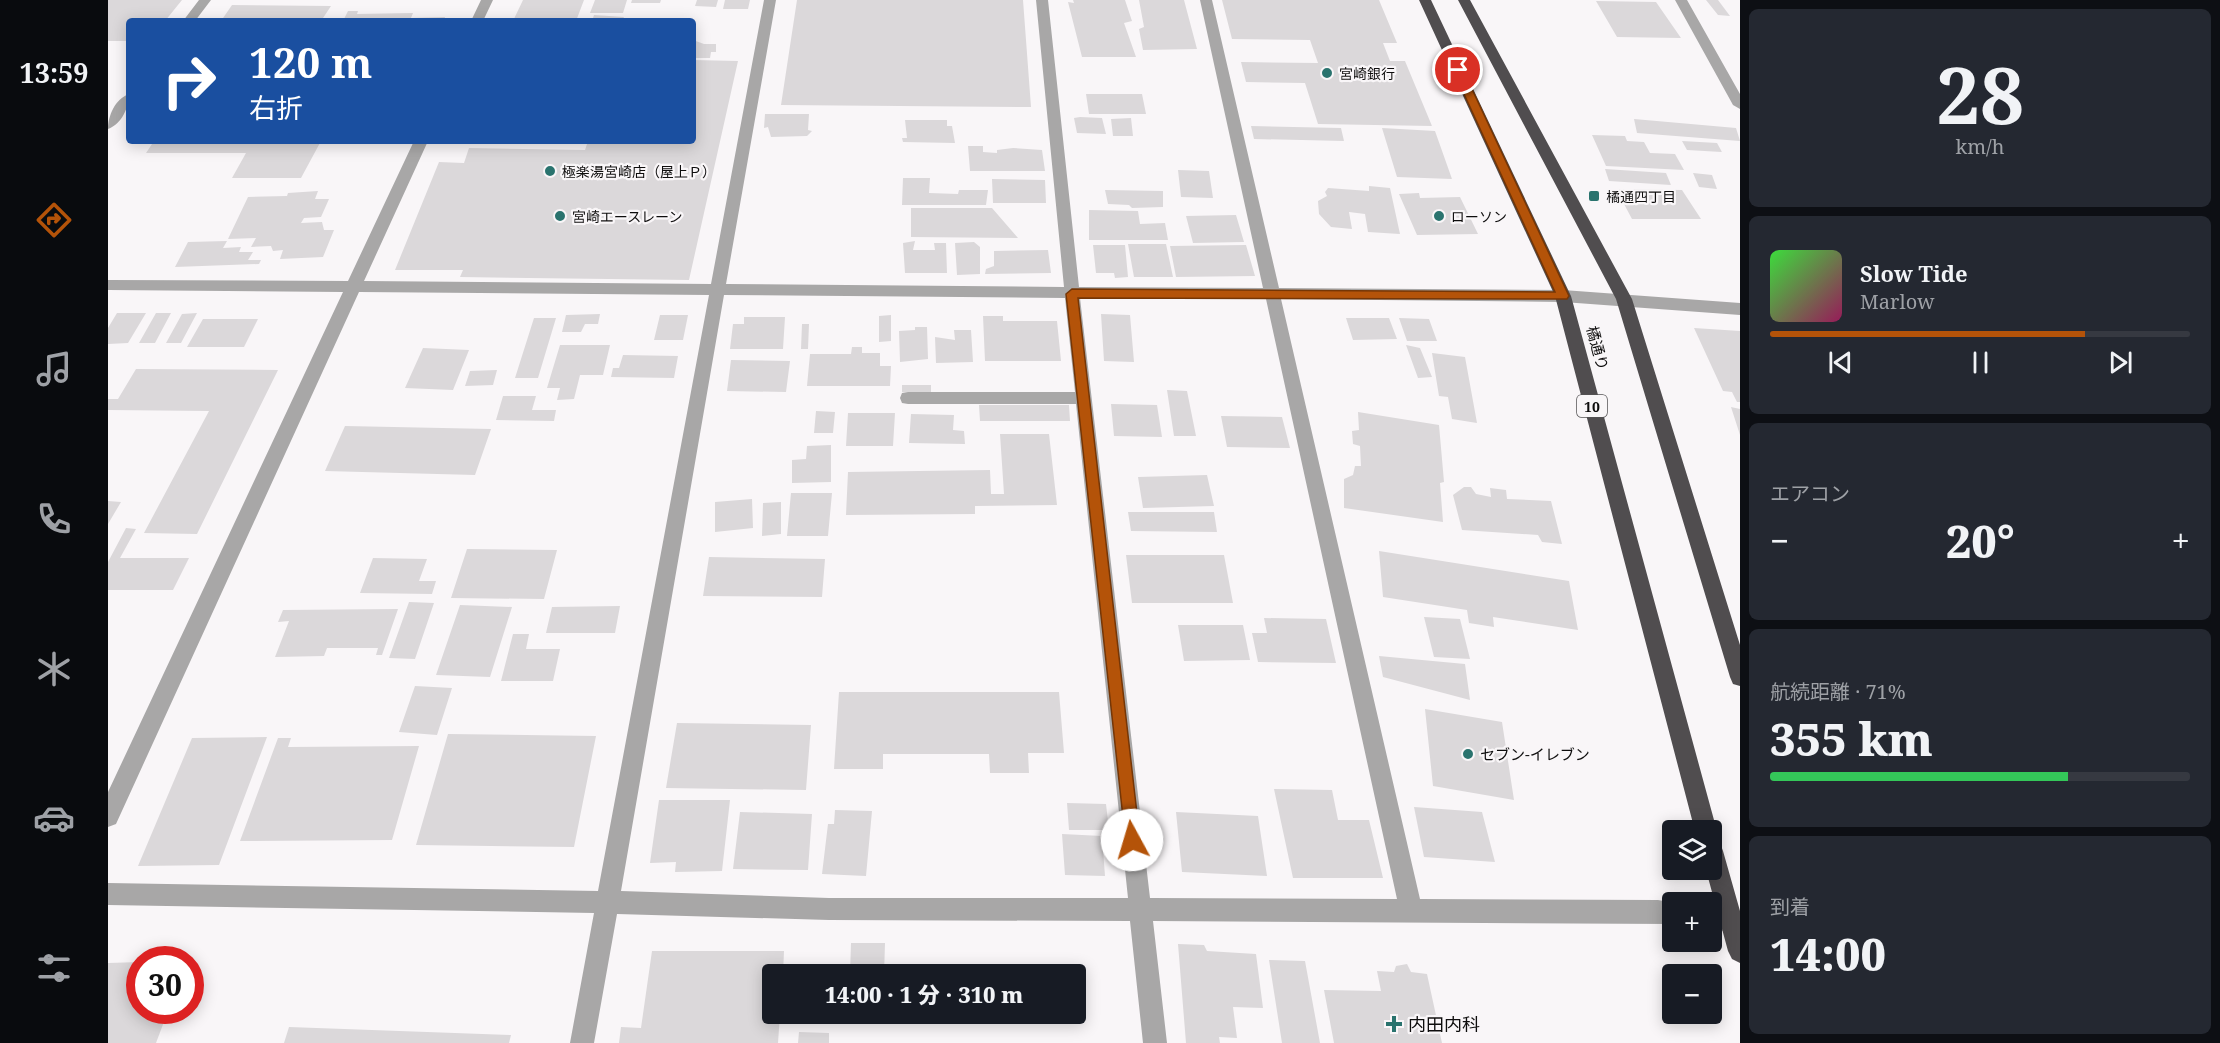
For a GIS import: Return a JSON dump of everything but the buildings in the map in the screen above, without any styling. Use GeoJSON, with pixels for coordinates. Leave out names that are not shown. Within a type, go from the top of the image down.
{"type":"FeatureCollection","features":[{"type":"Feature","properties":{"kind":"highway","name":"橘通り"},"geometry":{"type":"LineString","coordinates":[[1425,0],[1563,296],[1703,820]]}},
{"type":"Feature","properties":{"kind":"highway"},"geometry":{"type":"LineString","coordinates":[[1464,0],[1624,299],[1740,677]]}},
{"type":"Feature","properties":{"kind":"highway"},"geometry":{"type":"LineString","coordinates":[[1718,880],[1727,920],[1740,951]]}},
{"type":"Feature","properties":{"kind":"street"},"geometry":{"type":"LineString","coordinates":[[191,18],[205,0]]}},
{"type":"Feature","properties":{"kind":"street"},"geometry":{"type":"LineString","coordinates":[[478,18],[487,0]]}},
{"type":"Feature","properties":{"kind":"street"},"geometry":{"type":"LineString","coordinates":[[582,1043],[770,0]]}},
{"type":"Feature","properties":{"kind":"street"},"geometry":{"type":"LineString","coordinates":[[1042,0],[1083,399],[1155,1043]]}},
{"type":"Feature","properties":{"kind":"street"},"geometry":{"type":"LineString","coordinates":[[1206,0],[1411,910]]}},
{"type":"Feature","properties":{"kind":"street"},"geometry":{"type":"LineString","coordinates":[[1681,0],[1740,105]]}},
{"type":"Feature","properties":{"kind":"street"},"geometry":{"type":"LineString","coordinates":[[108,125],[126,102]]}},
{"type":"Feature","properties":{"kind":"street"},"geometry":{"type":"LineString","coordinates":[[108,816],[421,144]]}},
{"type":"Feature","properties":{"kind":"street"},"geometry":{"type":"LineString","coordinates":[[108,285],[355,285],[1072,294],[1273,293],[1563,296],[1740,309]]}},
{"type":"Feature","properties":{"kind":"street"},"geometry":{"type":"LineString","coordinates":[[908,398],[1083,399]]}},
{"type":"Feature","properties":{"kind":"street"},"geometry":{"type":"LineString","coordinates":[[108,894],[607,902],[829,909],[1662,913]]}},
{"type":"Feature","properties":{"kind":"place","name":"宮崎銀行"},"geometry":{"type":"Point","coordinates":[1327,73]}},
{"type":"Feature","properties":{"kind":"place","name":"極楽湯宮崎店（屋上Ｐ）"},"geometry":{"type":"Point","coordinates":[550,171]}},
{"type":"Feature","properties":{"kind":"place","name":"橘通四丁目"},"geometry":{"type":"Point","coordinates":[1594,196]}},
{"type":"Feature","properties":{"kind":"place","name":"宮崎エースレーン"},"geometry":{"type":"Point","coordinates":[560,216]}},
{"type":"Feature","properties":{"kind":"place","name":"ローソン"},"geometry":{"type":"Point","coordinates":[1439,216]}},
{"type":"Feature","properties":{"kind":"place","name":"セブン-イレブン"},"geometry":{"type":"Point","coordinates":[1468,754]}},
{"type":"Feature","properties":{"kind":"place","name":"内田内科"},"geometry":{"type":"Point","coordinates":[1394,1024]}},
{"type":"Feature","properties":{"kind":"route"},"geometry":{"type":"LineString","coordinates":[[1132,840],[1072,294],[1273,293],[1563,296],[1458,70]]}}]}
